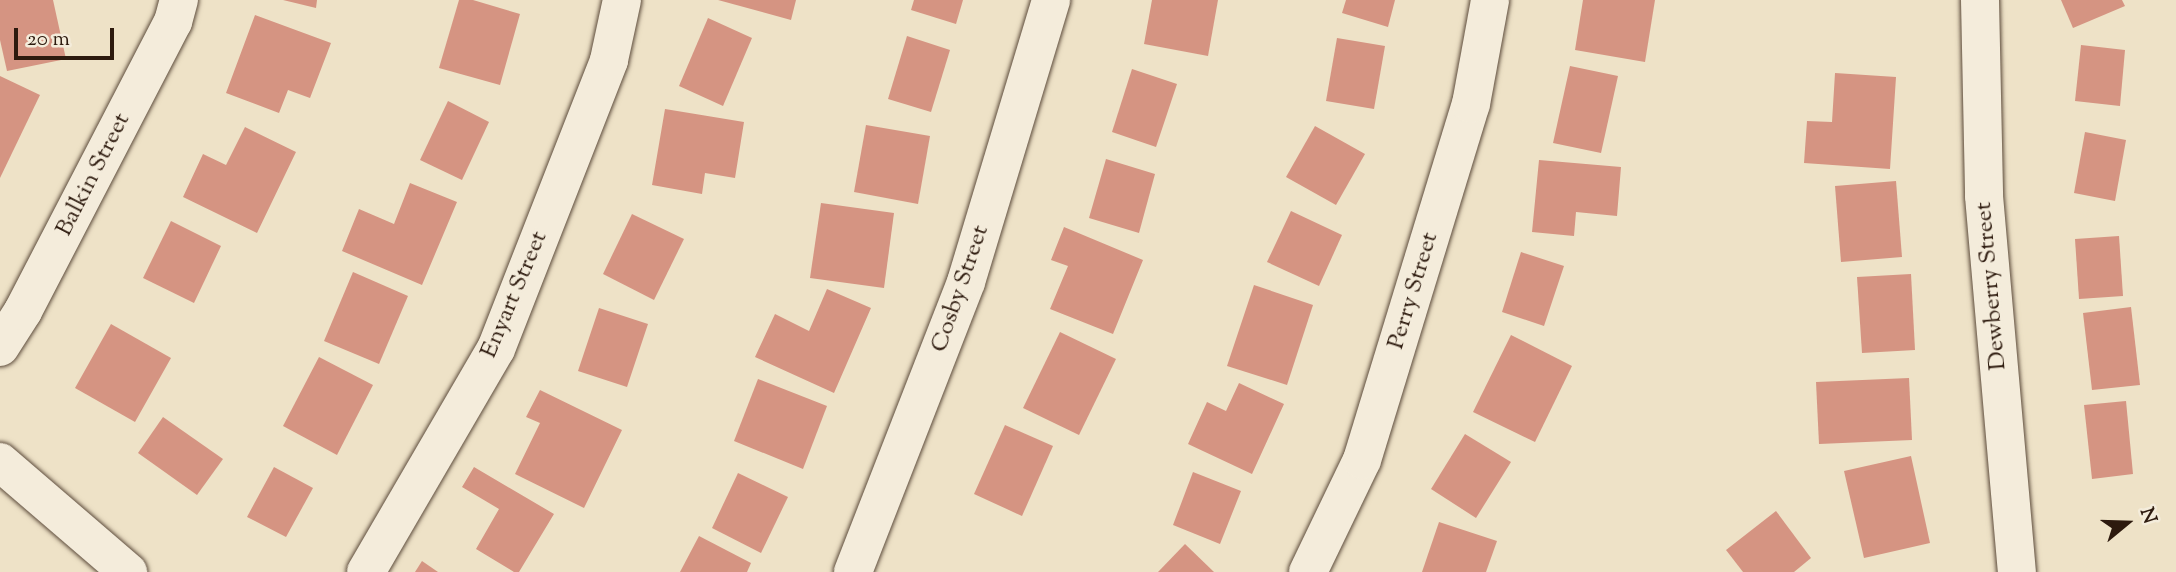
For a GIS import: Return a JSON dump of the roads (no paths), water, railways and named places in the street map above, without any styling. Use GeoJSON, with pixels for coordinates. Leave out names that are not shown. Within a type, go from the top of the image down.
{"type":"FeatureCollection","features":[{"type":"Feature","properties":{"kind":"street","name":"Balkin Street"},"geometry":{"type":"LineString","coordinates":[[0,347],[23,311],[167,34],[179,0]]}},
{"type":"Feature","properties":{"kind":"street","name":"Enyart Street"},"geometry":{"type":"LineString","coordinates":[[366,572],[496,349],[608,60],[622,0]]}},
{"type":"Feature","properties":{"kind":"street","name":"Cosby Street"},"geometry":{"type":"LineString","coordinates":[[853,572],[967,282],[1051,0]]}},
{"type":"Feature","properties":{"kind":"street","name":"Perry Street"},"geometry":{"type":"LineString","coordinates":[[1308,572],[1362,460],[1471,104],[1490,0]]}},
{"type":"Feature","properties":{"kind":"street","name":"Dewberry Street"},"geometry":{"type":"LineString","coordinates":[[1980,0],[1984,196],[2017,572]]}},
{"type":"Feature","properties":{"kind":"street"},"geometry":{"type":"LineString","coordinates":[[0,462],[128,572]]}}]}
